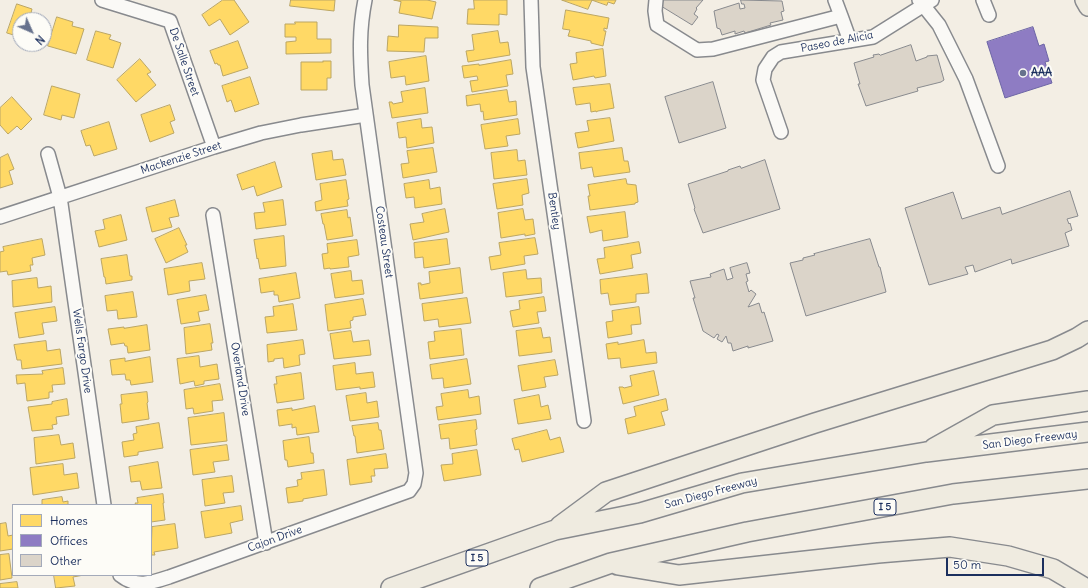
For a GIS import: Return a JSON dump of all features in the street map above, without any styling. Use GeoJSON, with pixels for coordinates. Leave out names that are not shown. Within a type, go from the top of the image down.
{"type":"FeatureCollection","features":[{"type":"Feature","properties":{"kind":"highway"},"geometry":{"type":"LineString","coordinates":[[555,530],[606,492],[815,423],[1052,350],[1088,331]]}},
{"type":"Feature","properties":{"kind":"highway"},"geometry":{"type":"LineString","coordinates":[[926,452],[993,415],[1088,401]]}},
{"type":"Feature","properties":{"kind":"highway","name":"San Diego Freeway"},"geometry":{"type":"LineString","coordinates":[[391,588],[555,530],[640,513],[742,483],[926,452],[1088,432]]}},
{"type":"Feature","properties":{"kind":"highway","name":"I 5"},"geometry":{"type":"LineString","coordinates":[[540,588],[611,563],[748,532],[952,494],[1088,479]]}},
{"type":"Feature","properties":{"kind":"highway"},"geometry":{"type":"LineString","coordinates":[[611,563],[679,575],[878,553],[950,548],[1008,556],[1053,570],[1085,588]]}},
{"type":"Feature","properties":{"kind":"main road"},"geometry":{"type":"LineString","coordinates":[[1084,0],[1088,7]]}},
{"type":"Feature","properties":{"kind":"street","name":"De Salle Street"},"geometry":{"type":"LineString","coordinates":[[102,0],[170,21],[214,147]]}},
{"type":"Feature","properties":{"kind":"street","name":"Costeau Street"},"geometry":{"type":"LineString","coordinates":[[365,0],[361,22],[360,57],[366,115],[416,473],[414,484]]}},
{"type":"Feature","properties":{"kind":"street","name":"Bentley"},"geometry":{"type":"LineString","coordinates":[[531,0],[533,67],[584,420]]}},
{"type":"Feature","properties":{"kind":"street"},"geometry":{"type":"LineString","coordinates":[[656,0],[655,11],[657,25],[697,50],[713,49],[841,16]]}},
{"type":"Feature","properties":{"kind":"street"},"geometry":{"type":"LineString","coordinates":[[835,0],[850,41]]}},
{"type":"Feature","properties":{"kind":"street"},"geometry":{"type":"LineString","coordinates":[[983,0],[989,15]]}},
{"type":"Feature","properties":{"kind":"street"},"geometry":{"type":"LineString","coordinates":[[925,2],[939,25],[966,78],[998,166]]}},
{"type":"Feature","properties":{"kind":"street","name":"Paseo de Alicia"},"geometry":{"type":"LineString","coordinates":[[781,132],[763,80],[765,69],[773,57],[781,52],[873,37],[925,2]]}},
{"type":"Feature","properties":{"kind":"street","name":"Mackenzie Street"},"geometry":{"type":"LineString","coordinates":[[0,216],[214,147],[274,130],[366,115]]}},
{"type":"Feature","properties":{"kind":"street","name":"Wells Fargo Drive"},"geometry":{"type":"LineString","coordinates":[[48,154],[60,197],[104,504]]}},
{"type":"Feature","properties":{"kind":"street","name":"Overland Drive"},"geometry":{"type":"LineString","coordinates":[[213,215],[266,543]]}},
{"type":"Feature","properties":{"kind":"street","name":"Cajon Drive"},"geometry":{"type":"LineString","coordinates":[[122,576],[132,582],[140,584],[156,581],[409,491],[414,484]]}},
{"type":"Feature","properties":{"kind":"building: Homes"},"geometry":{"type":"Polygon","coordinates":[[[223,0],[234,0],[249,22],[230,35],[220,19],[209,26],[202,15],[223,0]]]}},
{"type":"Feature","properties":{"kind":"building: Homes"},"geometry":{"type":"Polygon","coordinates":[[[291,0],[335,0],[334,11],[290,6],[291,0]]]}},
{"type":"Feature","properties":{"kind":"building: Homes"},"geometry":{"type":"Polygon","coordinates":[[[394,0],[427,0],[436,2],[432,19],[399,13],[401,2],[394,0]]]}},
{"type":"Feature","properties":{"kind":"building: Homes"},"geometry":{"type":"Polygon","coordinates":[[[474,0],[507,0],[507,15],[499,14],[499,25],[467,24],[468,9],[474,9],[474,0]]]}},
{"type":"Feature","properties":{"kind":"building: Homes"},"geometry":{"type":"Polygon","coordinates":[[[562,0],[592,0],[588,9],[562,0]]]}},
{"type":"Feature","properties":{"kind":"building: Homes"},"geometry":{"type":"Polygon","coordinates":[[[592,0],[616,0],[614,4],[608,2],[607,5],[592,0]]]}},
{"type":"Feature","properties":{"kind":"building: Homes"},"geometry":{"type":"Polygon","coordinates":[[[17,4],[32,9],[31,12],[14,12],[17,4]]]}},
{"type":"Feature","properties":{"kind":"building: Homes"},"geometry":{"type":"Polygon","coordinates":[[[566,10],[609,18],[607,29],[604,28],[604,31],[606,31],[603,46],[591,43],[591,41],[568,36],[570,30],[563,29],[566,10]]]}},
{"type":"Feature","properties":{"kind":"building: Homes"},"geometry":{"type":"Polygon","coordinates":[[[57,17],[73,22],[72,26],[84,29],[76,54],[52,47],[52,33],[57,17]]]}},
{"type":"Feature","properties":{"kind":"building: Homes"},"geometry":{"type":"Polygon","coordinates":[[[12,18],[12,35],[7,33],[12,18]]]}},
{"type":"Feature","properties":{"kind":"building: Homes"},"geometry":{"type":"Polygon","coordinates":[[[295,22],[317,22],[317,39],[331,39],[331,53],[286,54],[286,42],[296,41],[296,37],[285,37],[285,24],[295,24],[295,22]]]}},
{"type":"Feature","properties":{"kind":"building: Homes"},"geometry":{"type":"Polygon","coordinates":[[[399,25],[438,27],[438,38],[425,38],[424,52],[387,51],[388,36],[398,37],[399,25]]]}},
{"type":"Feature","properties":{"kind":"building: Homes"},"geometry":{"type":"Polygon","coordinates":[[[96,31],[111,35],[109,39],[121,43],[113,68],[87,60],[96,31]]]}},
{"type":"Feature","properties":{"kind":"building: Homes"},"geometry":{"type":"Polygon","coordinates":[[[498,31],[500,43],[508,42],[510,55],[468,62],[466,51],[474,50],[472,35],[498,31]]]}},
{"type":"Feature","properties":{"kind":"building: Homes"},"geometry":{"type":"Polygon","coordinates":[[[238,41],[248,68],[223,76],[220,65],[217,63],[215,64],[210,51],[238,41]]]}},
{"type":"Feature","properties":{"kind":"building: Homes"},"geometry":{"type":"Polygon","coordinates":[[[603,49],[606,76],[595,78],[594,76],[573,80],[570,64],[577,63],[576,53],[603,49]]]}},
{"type":"Feature","properties":{"kind":"building: Homes"},"geometry":{"type":"Polygon","coordinates":[[[426,56],[429,81],[406,85],[405,76],[391,78],[389,62],[426,56]]]}},
{"type":"Feature","properties":{"kind":"building: Homes"},"geometry":{"type":"Polygon","coordinates":[[[140,59],[151,72],[147,74],[156,85],[136,102],[117,80],[140,59]]]}},
{"type":"Feature","properties":{"kind":"building: Homes"},"geometry":{"type":"Polygon","coordinates":[[[511,60],[513,74],[506,75],[508,86],[472,92],[470,81],[478,80],[477,76],[464,78],[462,66],[511,60]]]}},
{"type":"Feature","properties":{"kind":"building: Homes"},"geometry":{"type":"Polygon","coordinates":[[[331,61],[331,78],[327,78],[327,90],[301,90],[301,62],[331,61]]]}},
{"type":"Feature","properties":{"kind":"building: Homes"},"geometry":{"type":"Polygon","coordinates":[[[250,77],[259,104],[235,112],[231,100],[227,102],[222,86],[250,77]]]}},
{"type":"Feature","properties":{"kind":"building: Homes"},"geometry":{"type":"Polygon","coordinates":[[[610,84],[614,108],[591,112],[590,103],[576,105],[573,88],[610,84]]]}},
{"type":"Feature","properties":{"kind":"building: Homes"},"geometry":{"type":"Polygon","coordinates":[[[52,86],[80,94],[74,118],[62,115],[61,120],[44,115],[52,86]]]}},
{"type":"Feature","properties":{"kind":"building: Homes"},"geometry":{"type":"Polygon","coordinates":[[[425,88],[428,113],[392,118],[389,102],[392,102],[393,104],[403,102],[401,92],[425,88]]]}},
{"type":"Feature","properties":{"kind":"building: Homes"},"geometry":{"type":"Polygon","coordinates":[[[507,90],[509,102],[516,101],[517,115],[484,120],[483,111],[481,112],[480,104],[467,106],[466,96],[507,90]]]}},
{"type":"Feature","properties":{"kind":"building: Homes"},"geometry":{"type":"Polygon","coordinates":[[[12,97],[32,119],[21,130],[17,126],[8,134],[0,125],[0,108],[12,97]]]}},
{"type":"Feature","properties":{"kind":"building: Homes"},"geometry":{"type":"Polygon","coordinates":[[[170,105],[175,120],[170,122],[174,133],[150,142],[141,115],[170,105]]]}},
{"type":"Feature","properties":{"kind":"building: Homes"},"geometry":{"type":"Polygon","coordinates":[[[610,118],[614,141],[578,148],[575,133],[589,131],[587,121],[610,118]]]}},
{"type":"Feature","properties":{"kind":"building: Homes"},"geometry":{"type":"Polygon","coordinates":[[[421,119],[422,128],[432,127],[434,143],[407,148],[406,137],[399,138],[397,123],[421,119]]]}},
{"type":"Feature","properties":{"kind":"building: Homes"},"geometry":{"type":"Polygon","coordinates":[[[518,119],[520,134],[506,136],[508,146],[485,149],[481,125],[518,119]]]}},
{"type":"Feature","properties":{"kind":"building: Homes"},"geometry":{"type":"Polygon","coordinates":[[[109,122],[117,149],[94,156],[90,145],[86,146],[81,131],[109,122]]]}},
{"type":"Feature","properties":{"kind":"building: Homes"},"geometry":{"type":"Polygon","coordinates":[[[433,148],[437,172],[403,178],[401,164],[409,163],[407,151],[433,148]]]}},
{"type":"Feature","properties":{"kind":"building: Homes"},"geometry":{"type":"Polygon","coordinates":[[[622,148],[624,161],[628,161],[630,172],[594,177],[592,167],[581,169],[579,153],[622,148]]]}},
{"type":"Feature","properties":{"kind":"building: Homes"},"geometry":{"type":"Polygon","coordinates":[[[517,150],[518,161],[525,160],[527,175],[494,179],[491,153],[517,150]]]}},
{"type":"Feature","properties":{"kind":"building: Homes"},"geometry":{"type":"Polygon","coordinates":[[[332,151],[333,160],[343,159],[346,175],[316,180],[312,154],[332,151]]]}},
{"type":"Feature","properties":{"kind":"building: Homes"},"geometry":{"type":"Polygon","coordinates":[[[8,154],[14,169],[9,171],[13,184],[0,188],[0,158],[8,154]]]}},
{"type":"Feature","properties":{"kind":"building: Homes"},"geometry":{"type":"Polygon","coordinates":[[[275,162],[282,187],[257,196],[254,186],[242,190],[237,175],[275,162]]]}},
{"type":"Feature","properties":{"kind":"building: Homes"},"geometry":{"type":"Polygon","coordinates":[[[527,179],[529,193],[522,195],[523,205],[497,209],[493,184],[527,179]]]}},
{"type":"Feature","properties":{"kind":"building: Homes"},"geometry":{"type":"Polygon","coordinates":[[[626,179],[627,184],[636,185],[638,202],[635,204],[590,210],[588,185],[626,179]]]}},
{"type":"Feature","properties":{"kind":"building: Homes"},"geometry":{"type":"Polygon","coordinates":[[[346,180],[349,199],[347,200],[348,206],[316,211],[315,202],[322,200],[320,184],[346,180]]]}},
{"type":"Feature","properties":{"kind":"building: Homes"},"geometry":{"type":"Polygon","coordinates":[[[429,180],[430,189],[440,187],[442,204],[415,208],[414,197],[406,198],[404,184],[429,180]]]}},
{"type":"Feature","properties":{"kind":"building: Homes"},"geometry":{"type":"Polygon","coordinates":[[[175,200],[179,216],[169,218],[172,227],[152,232],[146,208],[175,200]]]}},
{"type":"Feature","properties":{"kind":"building: Homes"},"geometry":{"type":"Polygon","coordinates":[[[283,200],[286,225],[256,229],[254,213],[265,212],[263,203],[283,200]]]}},
{"type":"Feature","properties":{"kind":"building: Homes"},"geometry":{"type":"Polygon","coordinates":[[[445,209],[449,232],[413,240],[410,224],[424,222],[422,214],[445,209]]]}},
{"type":"Feature","properties":{"kind":"building: Homes"},"geometry":{"type":"Polygon","coordinates":[[[523,209],[525,220],[533,219],[535,234],[501,238],[498,213],[523,209]]]}},
{"type":"Feature","properties":{"kind":"building: Homes"},"geometry":{"type":"Polygon","coordinates":[[[347,210],[348,218],[350,217],[353,236],[327,240],[321,214],[347,210]]]}},
{"type":"Feature","properties":{"kind":"building: Homes"},"geometry":{"type":"Polygon","coordinates":[[[625,212],[628,237],[603,241],[602,230],[590,233],[587,217],[625,212]]]}},
{"type":"Feature","properties":{"kind":"building: Homes"},"geometry":{"type":"Polygon","coordinates":[[[121,215],[127,240],[99,247],[95,231],[105,229],[103,220],[121,215]]]}},
{"type":"Feature","properties":{"kind":"building: Homes"},"geometry":{"type":"Polygon","coordinates":[[[179,228],[187,245],[185,245],[188,252],[166,263],[155,239],[179,228]]]}},
{"type":"Feature","properties":{"kind":"building: Homes"},"geometry":{"type":"Polygon","coordinates":[[[284,236],[286,266],[260,269],[254,240],[284,236]]]}},
{"type":"Feature","properties":{"kind":"building: Homes"},"geometry":{"type":"Polygon","coordinates":[[[535,238],[538,254],[524,256],[525,264],[491,270],[489,257],[501,255],[499,243],[535,238]]]}},
{"type":"Feature","properties":{"kind":"building: Homes"},"geometry":{"type":"Polygon","coordinates":[[[42,239],[45,255],[32,258],[33,265],[30,265],[31,271],[8,275],[7,271],[0,272],[0,252],[4,251],[3,247],[42,239]]]}},
{"type":"Feature","properties":{"kind":"building: Homes"},"geometry":{"type":"Polygon","coordinates":[[[447,239],[450,264],[424,268],[423,257],[415,258],[414,243],[447,239]]]}},
{"type":"Feature","properties":{"kind":"building: Homes"},"geometry":{"type":"Polygon","coordinates":[[[357,240],[359,255],[348,257],[349,267],[324,269],[322,254],[328,253],[327,244],[357,240]]]}},
{"type":"Feature","properties":{"kind":"building: Homes"},"geometry":{"type":"Polygon","coordinates":[[[639,242],[641,253],[631,255],[633,268],[600,274],[597,259],[605,258],[604,248],[639,242]]]}},
{"type":"Feature","properties":{"kind":"building: Homes"},"geometry":{"type":"Polygon","coordinates":[[[127,255],[132,280],[106,284],[101,259],[127,255]]]}},
{"type":"Feature","properties":{"kind":"building: Homes"},"geometry":{"type":"Polygon","coordinates":[[[202,263],[205,279],[189,281],[190,291],[168,295],[164,269],[202,263]]]}},
{"type":"Feature","properties":{"kind":"building: Homes"},"geometry":{"type":"Polygon","coordinates":[[[460,268],[463,293],[420,299],[418,283],[421,283],[421,285],[430,283],[429,272],[460,268]]]}},
{"type":"Feature","properties":{"kind":"building: Homes"},"geometry":{"type":"Polygon","coordinates":[[[526,270],[527,279],[541,278],[542,293],[506,297],[503,273],[526,270]]]}},
{"type":"Feature","properties":{"kind":"building: Homes"},"geometry":{"type":"Polygon","coordinates":[[[351,271],[352,281],[362,280],[364,294],[335,298],[331,274],[351,271]]]}},
{"type":"Feature","properties":{"kind":"building: Homes"},"geometry":{"type":"Polygon","coordinates":[[[296,273],[300,298],[279,302],[278,295],[274,295],[274,291],[261,293],[259,279],[296,273]]]}},
{"type":"Feature","properties":{"kind":"building: Homes"},"geometry":{"type":"Polygon","coordinates":[[[647,274],[649,293],[636,294],[636,302],[610,305],[608,293],[601,294],[600,280],[647,274]]]}},
{"type":"Feature","properties":{"kind":"building: Homes"},"geometry":{"type":"Polygon","coordinates":[[[37,278],[38,288],[51,286],[52,302],[13,307],[12,281],[37,278]]]}},
{"type":"Feature","properties":{"kind":"building: Homes"},"geometry":{"type":"Polygon","coordinates":[[[133,292],[137,317],[118,319],[117,310],[107,311],[105,296],[133,292]]]}},
{"type":"Feature","properties":{"kind":"building: Homes"},"geometry":{"type":"Polygon","coordinates":[[[206,295],[209,310],[198,312],[200,321],[181,324],[177,300],[206,295]]]}},
{"type":"Feature","properties":{"kind":"building: Homes"},"geometry":{"type":"Polygon","coordinates":[[[544,297],[546,311],[537,312],[539,323],[513,327],[510,311],[520,309],[519,301],[544,297]]]}},
{"type":"Feature","properties":{"kind":"building: Homes"},"geometry":{"type":"Polygon","coordinates":[[[467,298],[471,323],[439,327],[438,319],[424,321],[422,304],[467,298]]]}},
{"type":"Feature","properties":{"kind":"building: Homes"},"geometry":{"type":"Polygon","coordinates":[[[363,299],[366,315],[353,317],[353,320],[350,321],[351,328],[328,331],[325,305],[363,299]]]}},
{"type":"Feature","properties":{"kind":"building: Homes"},"geometry":{"type":"Polygon","coordinates":[[[293,304],[297,330],[267,333],[265,317],[274,316],[273,307],[293,304]]]}},
{"type":"Feature","properties":{"kind":"building: Homes"},"geometry":{"type":"Polygon","coordinates":[[[55,307],[57,321],[42,323],[44,334],[19,338],[15,313],[55,307]]]}},
{"type":"Feature","properties":{"kind":"building: Homes"},"geometry":{"type":"Polygon","coordinates":[[[639,307],[641,324],[631,325],[632,334],[608,338],[606,322],[613,321],[612,311],[639,307]]]}},
{"type":"Feature","properties":{"kind":"building: Homes"},"geometry":{"type":"Polygon","coordinates":[[[210,324],[213,343],[211,343],[212,350],[186,354],[184,328],[210,324]]]}},
{"type":"Feature","properties":{"kind":"building: Homes"},"geometry":{"type":"Polygon","coordinates":[[[147,325],[150,350],[128,353],[127,346],[125,346],[124,343],[111,345],[108,329],[147,325]]]}},
{"type":"Feature","properties":{"kind":"building: Homes"},"geometry":{"type":"Polygon","coordinates":[[[541,328],[543,338],[550,337],[552,352],[519,356],[516,331],[541,328]]]}},
{"type":"Feature","properties":{"kind":"building: Homes"},"geometry":{"type":"Polygon","coordinates":[[[461,329],[464,355],[430,359],[428,342],[435,341],[434,332],[461,329]]]}},
{"type":"Feature","properties":{"kind":"building: Homes"},"geometry":{"type":"Polygon","coordinates":[[[351,331],[353,342],[369,340],[371,355],[334,359],[330,334],[351,331]]]}},
{"type":"Feature","properties":{"kind":"building: Homes"},"geometry":{"type":"Polygon","coordinates":[[[303,340],[305,354],[299,355],[300,365],[284,368],[283,358],[274,359],[274,361],[268,362],[267,345],[303,340]]]}},
{"type":"Feature","properties":{"kind":"building: Homes"},"geometry":{"type":"Polygon","coordinates":[[[644,340],[646,353],[656,352],[657,363],[621,368],[620,358],[608,359],[606,344],[618,342],[618,344],[644,340]]]}},
{"type":"Feature","properties":{"kind":"building: Homes"},"geometry":{"type":"Polygon","coordinates":[[[46,341],[47,351],[60,349],[62,364],[22,369],[21,360],[17,360],[14,345],[46,341]]]}},
{"type":"Feature","properties":{"kind":"building: Homes"},"geometry":{"type":"Polygon","coordinates":[[[199,356],[200,367],[217,364],[219,379],[204,381],[204,384],[195,386],[194,381],[180,384],[177,359],[199,356]]]}},
{"type":"Feature","properties":{"kind":"building: Homes"},"geometry":{"type":"Polygon","coordinates":[[[150,357],[153,382],[131,385],[130,380],[126,380],[125,374],[112,375],[110,360],[125,358],[125,361],[150,357]]]}},
{"type":"Feature","properties":{"kind":"building: Homes"},"geometry":{"type":"Polygon","coordinates":[[[467,359],[471,384],[444,388],[443,378],[432,379],[430,365],[467,359]]]}},
{"type":"Feature","properties":{"kind":"building: Homes"},"geometry":{"type":"Polygon","coordinates":[[[555,360],[558,375],[544,377],[546,387],[522,391],[518,366],[555,360]]]}},
{"type":"Feature","properties":{"kind":"building: Homes"},"geometry":{"type":"Polygon","coordinates":[[[355,363],[356,374],[373,372],[375,387],[336,390],[333,366],[355,363]]]}},
{"type":"Feature","properties":{"kind":"building: Homes"},"geometry":{"type":"Polygon","coordinates":[[[63,368],[65,384],[52,385],[53,392],[49,392],[49,398],[27,401],[25,383],[17,384],[16,375],[43,374],[42,371],[63,368]]]}},
{"type":"Feature","properties":{"kind":"building: Homes"},"geometry":{"type":"Polygon","coordinates":[[[654,371],[659,395],[623,404],[619,387],[624,388],[632,386],[630,376],[654,371]]]}},
{"type":"Feature","properties":{"kind":"building: Homes"},"geometry":{"type":"Polygon","coordinates":[[[301,373],[304,399],[277,403],[274,384],[277,384],[276,377],[301,373]]]}},
{"type":"Feature","properties":{"kind":"building: Homes"},"geometry":{"type":"Polygon","coordinates":[[[220,384],[223,400],[212,401],[213,411],[194,414],[193,408],[186,409],[184,390],[220,384]]]}},
{"type":"Feature","properties":{"kind":"building: Homes"},"geometry":{"type":"Polygon","coordinates":[[[468,390],[469,398],[479,396],[481,414],[438,420],[436,407],[443,406],[441,394],[468,390]]]}},
{"type":"Feature","properties":{"kind":"building: Homes"},"geometry":{"type":"Polygon","coordinates":[[[147,392],[149,419],[122,423],[120,404],[122,404],[121,395],[147,392]]]}},
{"type":"Feature","properties":{"kind":"building: Homes"},"geometry":{"type":"Polygon","coordinates":[[[366,393],[367,403],[377,401],[379,417],[350,421],[346,396],[366,393]]]}},
{"type":"Feature","properties":{"kind":"building: Homes"},"geometry":{"type":"Polygon","coordinates":[[[539,395],[541,407],[548,405],[551,419],[518,424],[514,400],[539,395]]]}},
{"type":"Feature","properties":{"kind":"building: Homes"},"geometry":{"type":"Polygon","coordinates":[[[67,399],[69,415],[56,417],[57,424],[52,425],[53,429],[32,431],[28,407],[52,404],[52,402],[67,399]]]}},
{"type":"Feature","properties":{"kind":"building: Homes"},"geometry":{"type":"Polygon","coordinates":[[[666,399],[668,410],[661,412],[665,425],[628,434],[625,419],[636,416],[634,407],[666,399]]]}},
{"type":"Feature","properties":{"kind":"building: Homes"},"geometry":{"type":"Polygon","coordinates":[[[315,406],[319,432],[297,435],[296,427],[292,428],[292,424],[279,426],[277,410],[292,408],[292,410],[315,406]]]}},
{"type":"Feature","properties":{"kind":"building: Homes"},"geometry":{"type":"Polygon","coordinates":[[[224,413],[227,441],[191,445],[188,418],[224,413]]]}},
{"type":"Feature","properties":{"kind":"building: Homes"},"geometry":{"type":"Polygon","coordinates":[[[476,420],[477,429],[475,430],[477,445],[450,449],[449,438],[441,439],[439,425],[476,420]]]}},
{"type":"Feature","properties":{"kind":"building: Homes"},"geometry":{"type":"Polygon","coordinates":[[[159,423],[163,448],[138,452],[138,455],[124,457],[122,442],[134,440],[133,434],[137,433],[136,427],[159,423]]]}},
{"type":"Feature","properties":{"kind":"building: Homes"},"geometry":{"type":"Polygon","coordinates":[[[378,423],[379,430],[381,430],[384,449],[357,453],[352,426],[378,423]]]}},
{"type":"Feature","properties":{"kind":"building: Homes"},"geometry":{"type":"Polygon","coordinates":[[[547,430],[550,440],[560,437],[564,452],[522,462],[519,449],[515,450],[512,439],[547,430]]]}},
{"type":"Feature","properties":{"kind":"building: Homes"},"geometry":{"type":"Polygon","coordinates":[[[59,435],[61,445],[73,443],[75,458],[36,464],[34,438],[59,435]]]}},
{"type":"Feature","properties":{"kind":"building: Homes"},"geometry":{"type":"Polygon","coordinates":[[[309,437],[314,463],[288,467],[287,460],[285,460],[283,441],[309,437]]]}},
{"type":"Feature","properties":{"kind":"building: Homes"},"geometry":{"type":"Polygon","coordinates":[[[227,445],[229,460],[213,462],[215,472],[193,475],[190,450],[227,445]]]}},
{"type":"Feature","properties":{"kind":"building: Homes"},"geometry":{"type":"Polygon","coordinates":[[[477,450],[481,475],[444,481],[441,465],[453,464],[452,454],[477,450]]]}},
{"type":"Feature","properties":{"kind":"building: Homes"},"geometry":{"type":"Polygon","coordinates":[[[386,454],[388,468],[374,469],[375,476],[371,476],[372,482],[350,485],[347,460],[386,454]]]}},
{"type":"Feature","properties":{"kind":"building: Homes"},"geometry":{"type":"Polygon","coordinates":[[[158,462],[162,488],[142,490],[140,481],[131,482],[129,467],[158,462]]]}},
{"type":"Feature","properties":{"kind":"building: Homes"},"geometry":{"type":"Polygon","coordinates":[[[63,464],[64,475],[77,473],[79,488],[33,495],[30,468],[63,464]]]}},
{"type":"Feature","properties":{"kind":"building: Homes"},"geometry":{"type":"Polygon","coordinates":[[[324,470],[327,495],[288,503],[286,488],[298,486],[297,480],[302,479],[301,473],[324,470]]]}},
{"type":"Feature","properties":{"kind":"building: Homes"},"geometry":{"type":"Polygon","coordinates":[[[232,476],[234,492],[223,493],[225,503],[205,506],[202,480],[232,476]]]}},
{"type":"Feature","properties":{"kind":"building: Homes"},"geometry":{"type":"Polygon","coordinates":[[[163,494],[165,520],[152,522],[152,504],[136,504],[138,503],[137,498],[163,494]]]}},
{"type":"Feature","properties":{"kind":"building: Homes"},"geometry":{"type":"Polygon","coordinates":[[[62,497],[63,502],[68,501],[68,504],[42,504],[42,500],[62,497]]]}},
{"type":"Feature","properties":{"kind":"building: Homes"},"geometry":{"type":"Polygon","coordinates":[[[241,506],[243,520],[230,523],[232,533],[205,538],[201,512],[241,506]]]}},
{"type":"Feature","properties":{"kind":"building: Homes"},"geometry":{"type":"Polygon","coordinates":[[[6,523],[8,536],[12,535],[12,549],[0,551],[0,524],[6,523]]]}},
{"type":"Feature","properties":{"kind":"building: Homes"},"geometry":{"type":"Polygon","coordinates":[[[175,524],[178,548],[154,552],[155,555],[152,555],[152,527],[175,524]]]}},
{"type":"Feature","properties":{"kind":"building: Homes"},"geometry":{"type":"Polygon","coordinates":[[[9,554],[12,578],[0,580],[0,555],[9,554]]]}},
{"type":"Feature","properties":{"kind":"building: Homes"},"geometry":{"type":"Polygon","coordinates":[[[54,576],[78,576],[73,577],[75,586],[56,588],[54,576]]]}},
{"type":"Feature","properties":{"kind":"building: Homes"},"geometry":{"type":"Polygon","coordinates":[[[17,582],[18,588],[0,588],[0,584],[17,582]]]}},
{"type":"Feature","properties":{"kind":"building: Offices","name":"AAA"},"geometry":{"type":"Polygon","coordinates":[[[1033,27],[1039,46],[1044,44],[1049,61],[1045,62],[1052,83],[1005,98],[987,42],[1033,27]]]}},
{"type":"Feature","properties":{"kind":"building: Other"},"geometry":{"type":"Polygon","coordinates":[[[664,0],[703,0],[696,8],[697,9],[694,14],[698,17],[692,25],[661,6],[664,0]]]}},
{"type":"Feature","properties":{"kind":"building: Other"},"geometry":{"type":"Polygon","coordinates":[[[741,0],[782,1],[784,11],[781,12],[783,20],[770,23],[771,25],[745,33],[744,31],[735,34],[735,31],[722,35],[720,29],[717,28],[714,11],[739,3],[740,9],[745,8],[741,0]]]}},
{"type":"Feature","properties":{"kind":"building: Other"},"geometry":{"type":"Polygon","coordinates":[[[911,45],[916,61],[927,56],[937,55],[944,80],[917,88],[918,91],[866,106],[858,84],[860,84],[854,63],[874,57],[873,55],[880,55],[911,45]]]}},
{"type":"Feature","properties":{"kind":"building: Other"},"geometry":{"type":"Polygon","coordinates":[[[713,82],[726,128],[679,143],[665,97],[713,82]]]}},
{"type":"Feature","properties":{"kind":"building: Other"},"geometry":{"type":"Polygon","coordinates":[[[765,160],[780,209],[703,233],[694,209],[695,208],[688,184],[740,166],[741,168],[765,160]]]}},
{"type":"Feature","properties":{"kind":"building: Other"},"geometry":{"type":"Polygon","coordinates":[[[1070,191],[1078,216],[1067,219],[1072,230],[1065,233],[1069,246],[1012,264],[1011,259],[975,272],[973,265],[965,267],[968,274],[929,285],[905,208],[953,192],[962,219],[1000,207],[1002,214],[1070,191]]]}},
{"type":"Feature","properties":{"kind":"building: Other"},"geometry":{"type":"Polygon","coordinates":[[[870,239],[880,267],[886,292],[806,316],[790,263],[803,260],[803,258],[815,255],[814,254],[870,239]]]}},
{"type":"Feature","properties":{"kind":"building: Other"},"geometry":{"type":"Polygon","coordinates":[[[747,263],[750,273],[746,274],[748,281],[746,282],[749,292],[751,290],[756,294],[748,307],[759,303],[762,313],[764,312],[773,341],[748,348],[748,346],[733,351],[731,343],[728,343],[726,336],[722,342],[717,339],[719,335],[717,334],[714,338],[703,331],[693,298],[695,298],[690,281],[711,277],[710,274],[724,269],[727,280],[733,278],[730,268],[747,263]]]}},
{"type":"Feature","properties":{"kind":"place","name":"AAA"},"geometry":{"type":"Point","coordinates":[1023,73]}}]}
